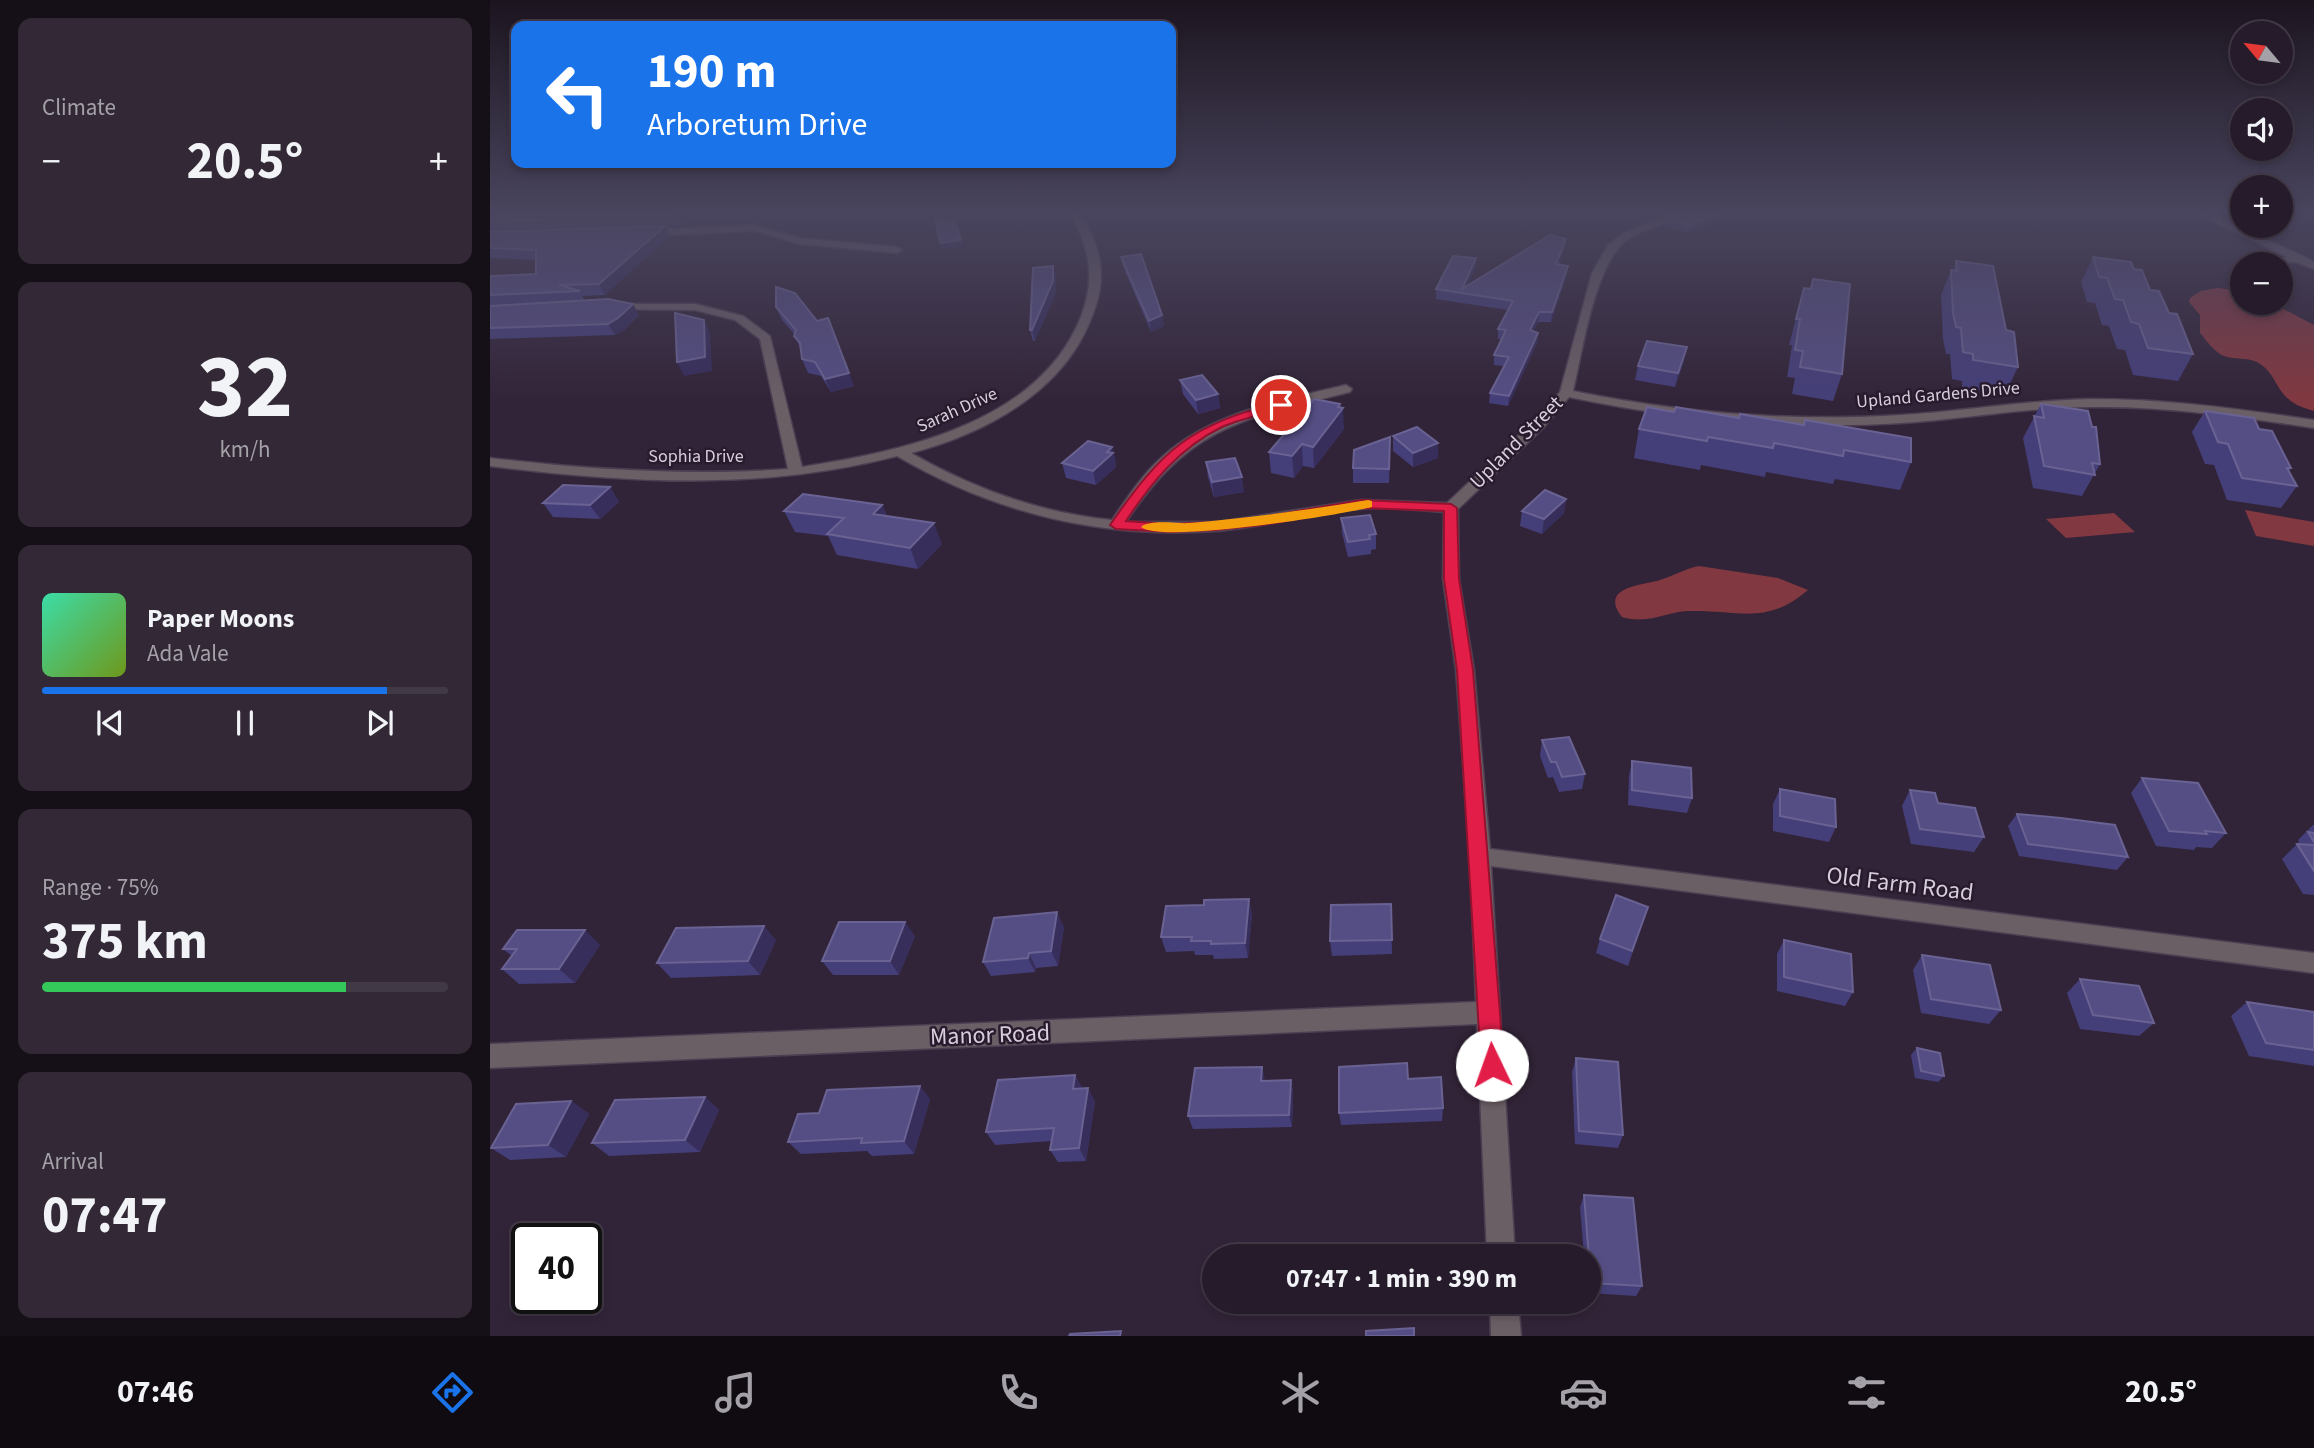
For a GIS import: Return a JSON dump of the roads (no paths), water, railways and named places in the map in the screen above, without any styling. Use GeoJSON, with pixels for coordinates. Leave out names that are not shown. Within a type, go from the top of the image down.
{"type":"FeatureCollection","features":[{"type":"Feature","properties":{"kind":"street","name":"Sarah Drive"},"geometry":{"type":"LineString","coordinates":[[900,452],[993,416],[1020,400],[1058,368],[1095,299],[1096,276]]}},
{"type":"Feature","properties":{"kind":"street","name":"Upland Street"},"geometry":{"type":"LineString","coordinates":[[1451,508],[1538,425],[1566,393],[1597,276]]}},
{"type":"Feature","properties":{"kind":"street"},"geometry":{"type":"LineString","coordinates":[[595,308],[695,307],[739,318],[766,338],[796,472]]}},
{"type":"Feature","properties":{"kind":"street"},"geometry":{"type":"LineString","coordinates":[[1116,525],[1144,485],[1168,458],[1209,430],[1253,412],[1346,388]]}},
{"type":"Feature","properties":{"kind":"street","name":"Upland Gardens Drive"},"geometry":{"type":"LineString","coordinates":[[1566,393],[1705,414],[1784,419],[1901,419],[2025,405],[2092,403],[2151,404],[2314,424]]}},
{"type":"Feature","properties":{"kind":"street","name":"Sophia Drive"},"geometry":{"type":"LineString","coordinates":[[490,462],[579,474],[740,477],[796,472],[900,452]]}},
{"type":"Feature","properties":{"kind":"street"},"geometry":{"type":"LineString","coordinates":[[900,452],[933,474],[1020,509],[1116,525],[1171,528],[1216,526],[1362,504],[1451,508],[1451,579],[1465,670],[1480,856],[1501,1244]]}},
{"type":"Feature","properties":{"kind":"street","name":"Old Farm Road"},"geometry":{"type":"LineString","coordinates":[[1480,856],[2314,963]]}},
{"type":"Feature","properties":{"kind":"street","name":"Manor Road"},"geometry":{"type":"LineString","coordinates":[[490,1056],[1490,1012]]}},
{"type":"Feature","properties":{"kind":"street"},"geometry":{"type":"LineString","coordinates":[[1505,1314],[1506,1336]]}}]}
